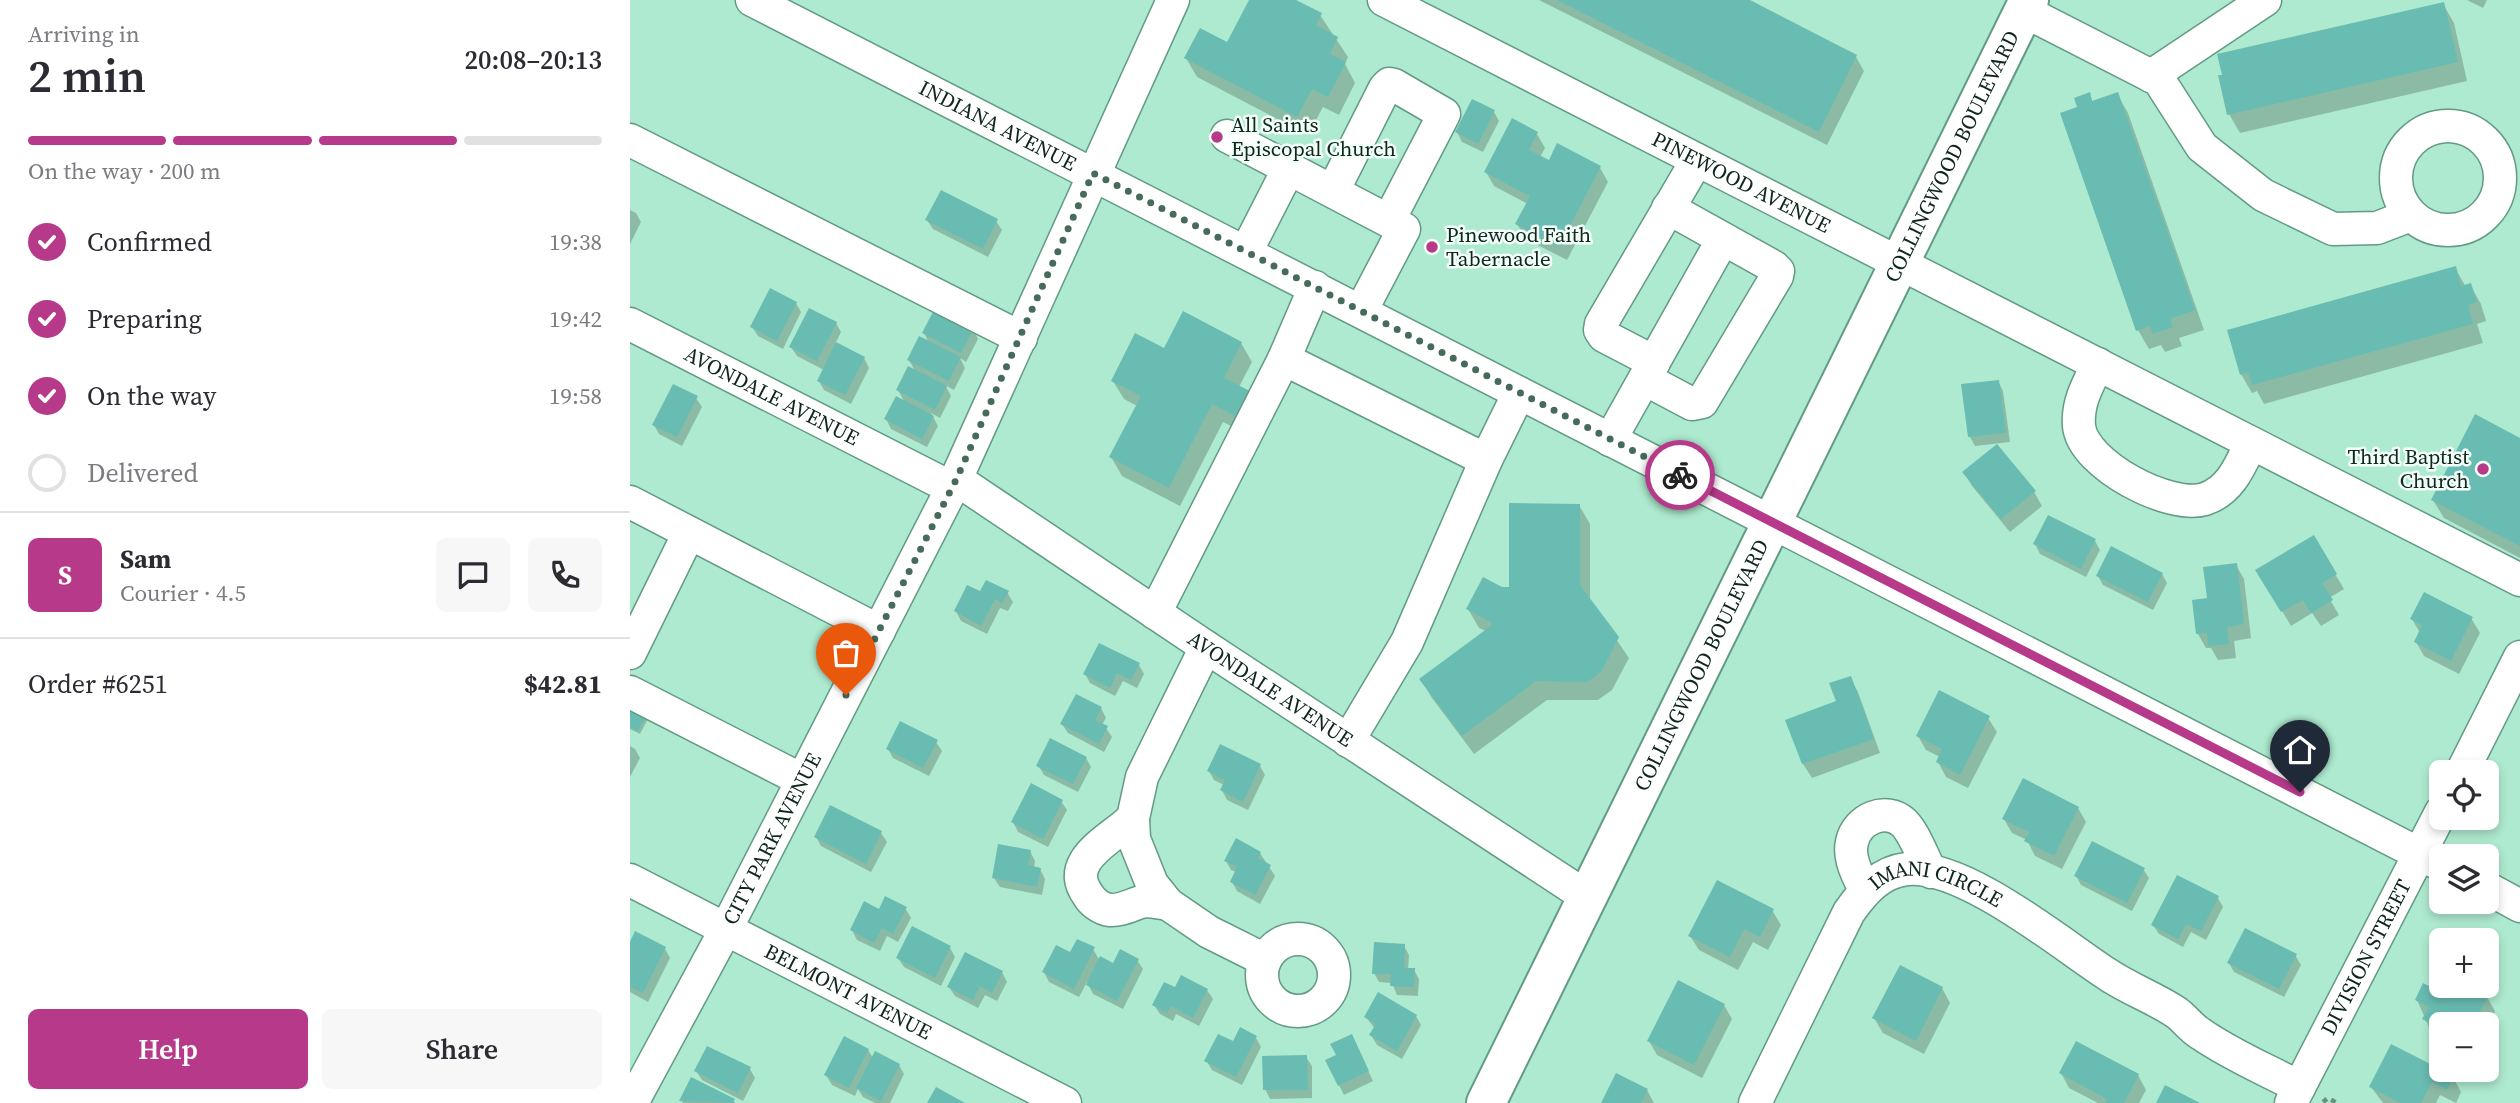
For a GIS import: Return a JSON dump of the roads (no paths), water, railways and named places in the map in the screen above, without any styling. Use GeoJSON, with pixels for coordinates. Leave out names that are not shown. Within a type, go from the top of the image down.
{"type":"FeatureCollection","features":[{"type":"Feature","properties":{"kind":"main road","name":"COLLINGWOOD BOULEVARD"},"geometry":{"type":"LineString","coordinates":[[1486,1103],[2026,5]]}},
{"type":"Feature","properties":{"kind":"street","name":"INDIANA AVENUE"},"geometry":{"type":"LineString","coordinates":[[752,0],[2429,858]]}},
{"type":"Feature","properties":{"kind":"street","name":"CITY PARK AVENUE"},"geometry":{"type":"LineString","coordinates":[[632,1103],[726,929],[954,484],[1173,0]]}},
{"type":"Feature","properties":{"kind":"street","name":"PINEWOOD AVENUE"},"geometry":{"type":"LineString","coordinates":[[1384,0],[2520,580]]}},
{"type":"Feature","properties":{"kind":"street"},"geometry":{"type":"LineString","coordinates":[[2151,76],[2265,0]]}},
{"type":"Feature","properties":{"kind":"street"},"geometry":{"type":"LineString","coordinates":[[2026,5],[2159,80],[2202,147],[2263,195],[2333,229],[2377,228],[2411,215]]}},
{"type":"Feature","properties":{"kind":"street"},"geometry":{"type":"LineString","coordinates":[[1333,191],[1385,88],[1394,85],[1444,114],[1389,220]]}},
{"type":"Feature","properties":{"kind":"street"},"geometry":{"type":"LineString","coordinates":[[1227,136],[1404,229],[1362,311]]}},
{"type":"Feature","properties":{"kind":"street"},"geometry":{"type":"LineString","coordinates":[[630,140],[1021,338]]}},
{"type":"Feature","properties":{"kind":"street"},"geometry":{"type":"LineString","coordinates":[[1668,208],[1777,271],[1777,276],[1702,402],[1692,404],[1604,336],[1600,330],[1601,324],[1668,208],[1697,160]]}},
{"type":"Feature","properties":{"kind":"street"},"geometry":{"type":"LineString","coordinates":[[1246,252],[1289,168]]}},
{"type":"Feature","properties":{"kind":"street"},"geometry":{"type":"LineString","coordinates":[[1611,440],[1723,239]]}},
{"type":"Feature","properties":{"kind":"street"},"geometry":{"type":"LineString","coordinates":[[1155,613],[1284,359],[1315,288]]}},
{"type":"Feature","properties":{"kind":"street","name":"AVONDALE AVENUE"},"geometry":{"type":"LineString","coordinates":[[630,324],[954,484],[1587,897]]}},
{"type":"Feature","properties":{"kind":"street"},"geometry":{"type":"LineString","coordinates":[[1284,359],[1486,460]]}},
{"type":"Feature","properties":{"kind":"street"},"geometry":{"type":"LineString","coordinates":[[2098,364],[2081,401],[2079,427],[2088,449],[2108,468],[2162,496],[2177,500],[2204,499],[2228,485],[2251,443]]}},
{"type":"Feature","properties":{"kind":"street"},"geometry":{"type":"LineString","coordinates":[[1348,741],[1407,642],[1486,460],[1519,393]]}},
{"type":"Feature","properties":{"kind":"street"},"geometry":{"type":"LineString","coordinates":[[630,502],[879,631]]}},
{"type":"Feature","properties":{"kind":"street"},"geometry":{"type":"LineString","coordinates":[[630,653],[689,533]]}},
{"type":"Feature","properties":{"kind":"street"},"geometry":{"type":"LineString","coordinates":[[1206,647],[1142,777],[1132,817],[1134,839],[1152,884],[1168,904],[1209,932],[1265,960]]}},
{"type":"Feature","properties":{"kind":"street"},"geometry":{"type":"LineString","coordinates":[[2468,760],[2520,657]]}},
{"type":"Feature","properties":{"kind":"street"},"geometry":{"type":"LineString","coordinates":[[630,692],[802,780]]}},
{"type":"Feature","properties":{"kind":"street"},"geometry":{"type":"LineString","coordinates":[[1865,889],[1857,875],[1851,843],[1857,830],[1866,821],[1877,816],[1889,816],[1903,822],[1931,872]]}},
{"type":"Feature","properties":{"kind":"street"},"geometry":{"type":"LineString","coordinates":[[1132,817],[1108,841],[1093,850],[1082,867],[1080,885],[1092,902],[1110,910],[1143,901],[1168,904]]}},
{"type":"Feature","properties":{"kind":"street","name":"DIVISION STREET"},"geometry":{"type":"LineString","coordinates":[[2305,1090],[2429,863]]}},
{"type":"Feature","properties":{"kind":"street","name":"IMANI CIRCLE"},"geometry":{"type":"LineString","coordinates":[[1755,1103],[1849,912],[1865,889],[1887,875],[1908,869],[1931,872],[1979,891],[2009,907],[2108,975],[2177,1013],[2208,1018],[2305,1090]]}},
{"type":"Feature","properties":{"kind":"street","name":"BELMONT AVENUE"},"geometry":{"type":"LineString","coordinates":[[630,880],[1065,1103]]}},
{"type":"Feature","properties":{"kind":"street"},"geometry":{"type":"LineString","coordinates":[[2499,895],[2520,906]]}},
{"type":"Feature","properties":{"kind":"place","name":"All Saints Episcopal Church"},"geometry":{"type":"Point","coordinates":[1217,137]}},
{"type":"Feature","properties":{"kind":"place","name":"Pinewood Faith Tabernacle"},"geometry":{"type":"Point","coordinates":[1432,247]}},
{"type":"Feature","properties":{"kind":"place","name":"Third Baptist Church"},"geometry":{"type":"Point","coordinates":[2483,469]}}]}
